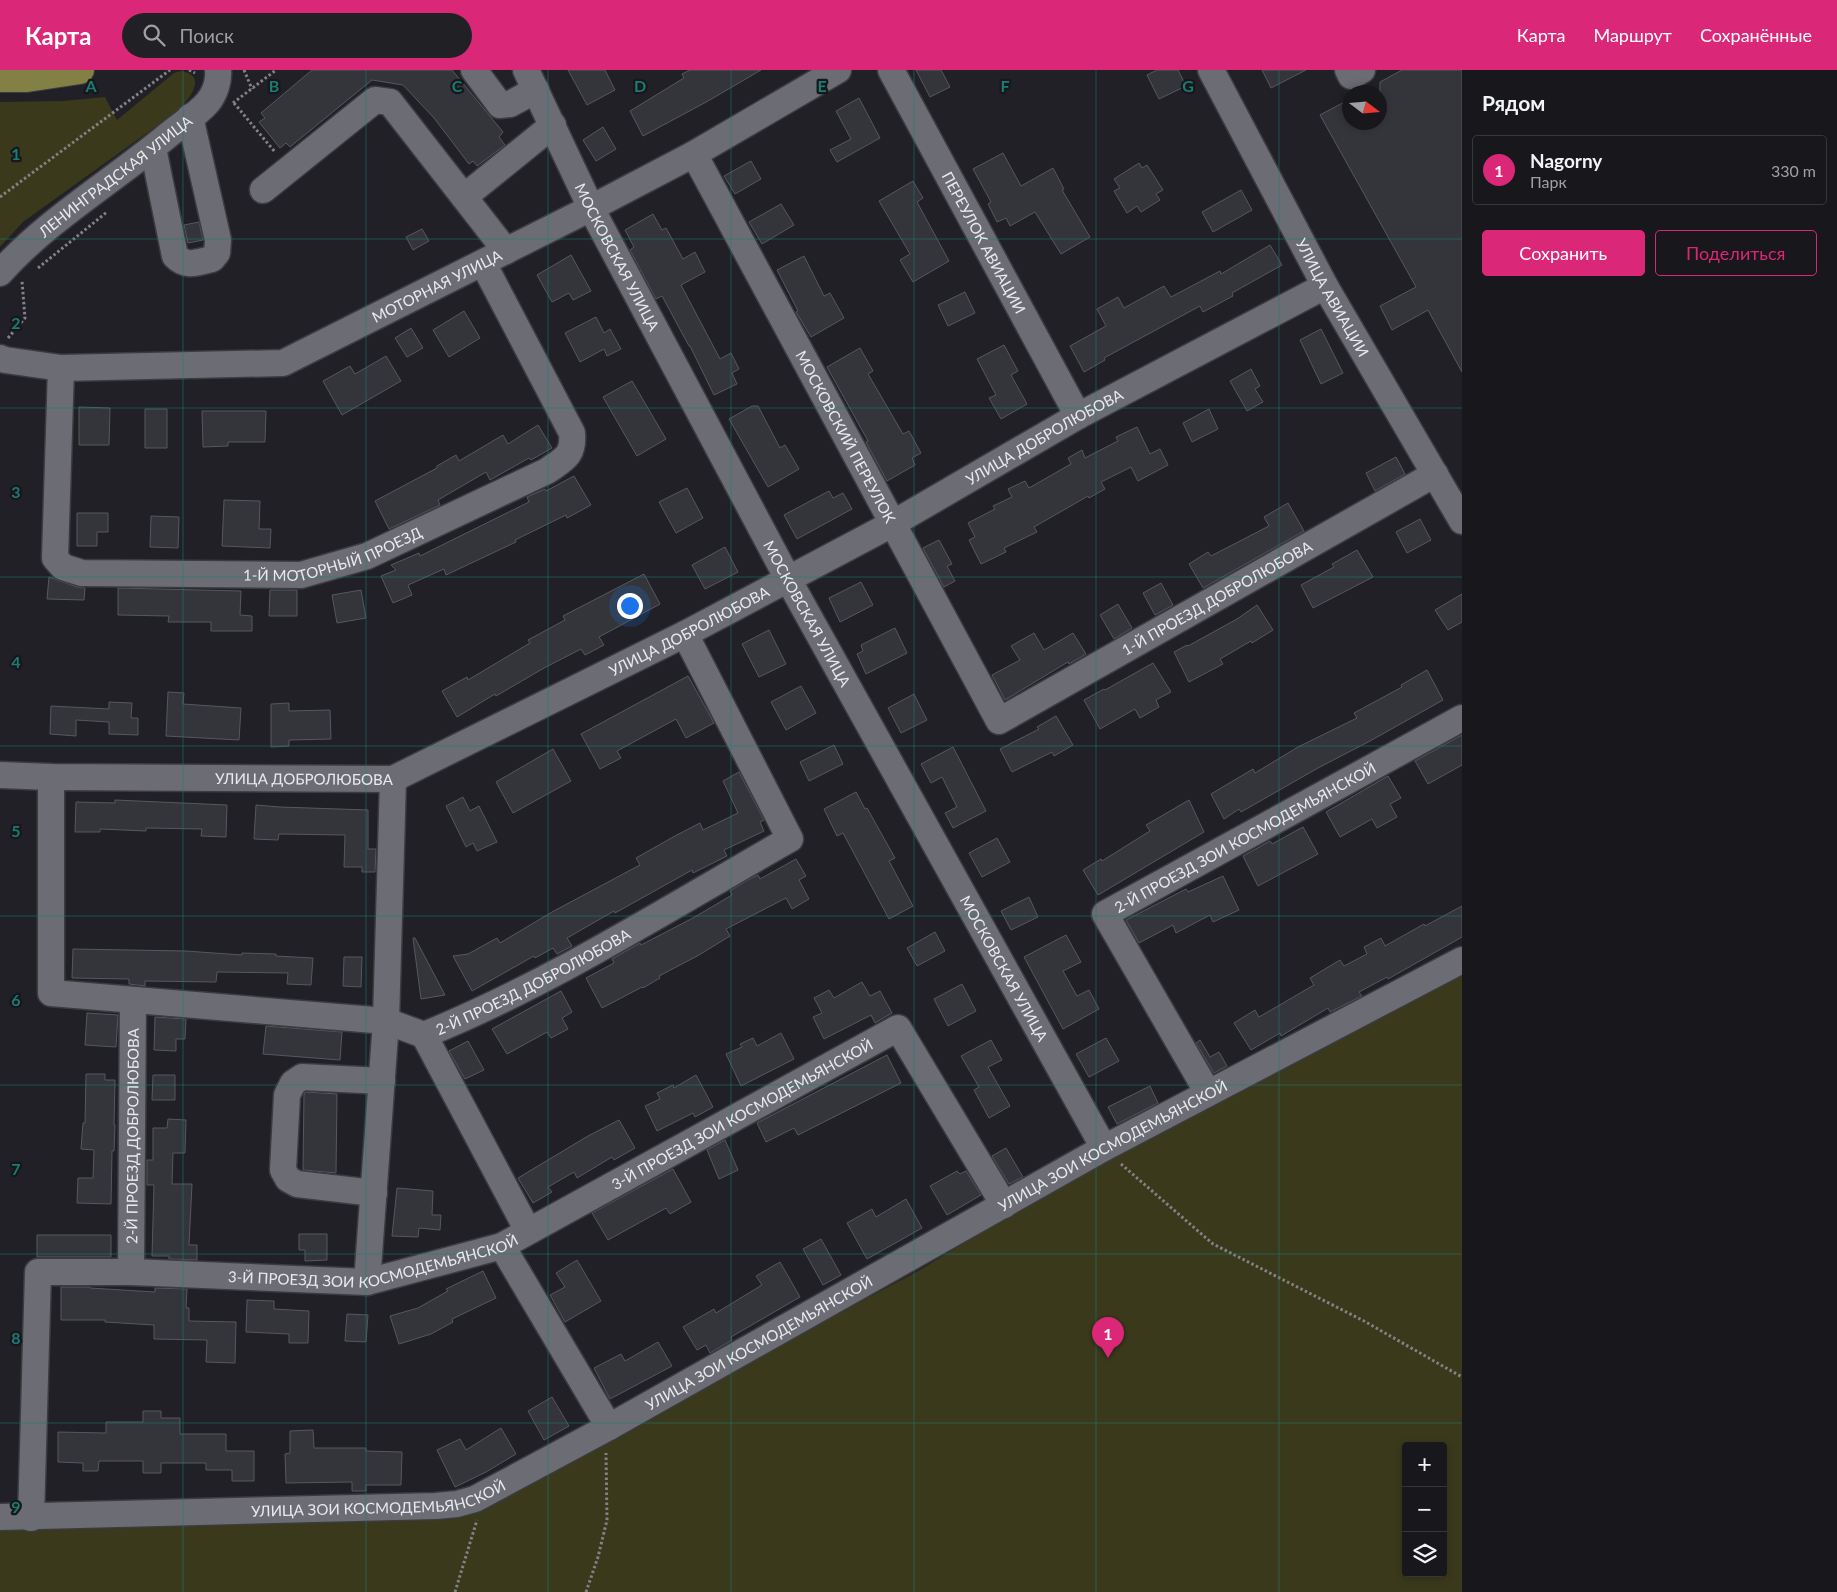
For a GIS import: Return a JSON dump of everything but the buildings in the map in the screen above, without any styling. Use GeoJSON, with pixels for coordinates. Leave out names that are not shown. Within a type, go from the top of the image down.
{"type":"FeatureCollection","features":[{"type":"Feature","properties":{"kind":"main road"},"geometry":{"type":"LineString","coordinates":[[0,78],[27,78],[80,70]]}},
{"type":"Feature","properties":{"kind":"street"},"geometry":{"type":"LineString","coordinates":[[474,70],[500,105],[510,104],[531,80]]}},
{"type":"Feature","properties":{"kind":"street","name":"МОТОРНАЯ УЛИЦА"},"geometry":{"type":"LineString","coordinates":[[3,349],[5,360],[61,368],[283,363],[694,154],[838,70]]}},
{"type":"Feature","properties":{"kind":"street","name":"ПЕРЕУЛОК АВИАЦИИ"},"geometry":{"type":"LineString","coordinates":[[891,70],[1078,416]]}},
{"type":"Feature","properties":{"kind":"street","name":"УЛИЦА АВИАЦИИ"},"geometry":{"type":"LineString","coordinates":[[1211,70],[1325,286],[1462,521]]}},
{"type":"Feature","properties":{"kind":"street"},"geometry":{"type":"LineString","coordinates":[[1348,70],[1352,76],[1362,70]]}},
{"type":"Feature","properties":{"kind":"street","name":"ЛЕНИНГРАДСКАЯ УЛИЦА"},"geometry":{"type":"LineString","coordinates":[[0,273],[12,259],[38,236],[153,148],[208,101],[216,88],[219,75],[206,71]]}},
{"type":"Feature","properties":{"kind":"street","name":"МОСКОВСКАЯ УЛИЦА"},"geometry":{"type":"LineString","coordinates":[[531,80],[591,208],[788,579],[1104,1148]]}},
{"type":"Feature","properties":{"kind":"street"},"geometry":{"type":"LineString","coordinates":[[263,190],[375,100],[390,102],[506,251]]}},
{"type":"Feature","properties":{"kind":"street"},"geometry":{"type":"LineString","coordinates":[[153,148],[175,256],[180,262],[188,264],[212,259],[217,253],[218,240],[190,117]]}},
{"type":"Feature","properties":{"kind":"street"},"geometry":{"type":"LineString","coordinates":[[464,197],[553,125]]}},
{"type":"Feature","properties":{"kind":"street","name":"МОСКОВСКИЙ ПЕРЕУЛОК"},"geometry":{"type":"LineString","coordinates":[[694,154],[999,721]]}},
{"type":"Feature","properties":{"kind":"street","name":"1-Й МОТОРНЫЙ ПРОЕЗД"},"geometry":{"type":"LineString","coordinates":[[61,368],[55,558],[63,568],[82,573],[301,575],[367,556],[547,471],[568,456],[573,445],[572,434],[483,262]]}},
{"type":"Feature","properties":{"kind":"street","name":"УЛИЦА ДОБРОЛЮБОВА"},"geometry":{"type":"LineString","coordinates":[[0,775],[393,779],[685,634],[892,524],[1078,416],[1325,286]]}},
{"type":"Feature","properties":{"kind":"street","name":"1-Й ПРОЕЗД ДОБРОЛЮБОВА"},"geometry":{"type":"LineString","coordinates":[[999,721],[1435,474]]}},
{"type":"Feature","properties":{"kind":"street","name":"2-Й ПРОЕЗД ДОБРОЛЮБОВА"},"geometry":{"type":"LineString","coordinates":[[51,777],[51,993],[386,1021],[424,1035],[507,998],[603,946],[790,839],[685,634]]}},
{"type":"Feature","properties":{"kind":"street","name":"2-Й ПРОЕЗД ЗОИ КОСМОДЕМЬЯНСКОЙ"},"geometry":{"type":"LineString","coordinates":[[1208,1093],[1105,914],[1462,718]]}},
{"type":"Feature","properties":{"kind":"street"},"geometry":{"type":"LineString","coordinates":[[367,1282],[386,1021],[393,779]]}},
{"type":"Feature","properties":{"kind":"street","name":"УЛИЦА ЗОИ КОСМОДЕМЬЯНСКОЙ"},"geometry":{"type":"LineString","coordinates":[[0,1517],[30,1518],[436,1506],[457,1504],[475,1498],[606,1429],[1104,1148],[1462,960]]}},
{"type":"Feature","properties":{"kind":"street","name":"2-Й ПРОЕЗД ДОБРОЛЮБОВА"},"geometry":{"type":"LineString","coordinates":[[131,1272],[133,1000]]}},
{"type":"Feature","properties":{"kind":"street","name":"3-Й ПРОЕЗД ЗОИ КОСМОДЕМЬЯНСКОЙ"},"geometry":{"type":"LineString","coordinates":[[30,1518],[38,1272],[131,1272],[367,1282],[502,1246],[898,1028],[1004,1205]]}},
{"type":"Feature","properties":{"kind":"street"},"geometry":{"type":"LineString","coordinates":[[424,1035],[528,1230]]}},
{"type":"Feature","properties":{"kind":"street"},"geometry":{"type":"LineString","coordinates":[[374,1193],[297,1184],[288,1179],[283,1170],[287,1095],[293,1082],[302,1078],[382,1081]]}},
{"type":"Feature","properties":{"kind":"street"},"geometry":{"type":"LineString","coordinates":[[502,1246],[606,1429]]}},
{"type":"Feature","properties":{"kind":"path"},"geometry":{"type":"LineString","coordinates":[[0,197],[170,70]]}},
{"type":"Feature","properties":{"kind":"path"},"geometry":{"type":"LineString","coordinates":[[189,70],[206,71]]}},
{"type":"Feature","properties":{"kind":"path"},"geometry":{"type":"LineString","coordinates":[[244,70],[252,89]]}},
{"type":"Feature","properties":{"kind":"path"},"geometry":{"type":"LineString","coordinates":[[36,269],[112,208]]}},
{"type":"Feature","properties":{"kind":"path"},"geometry":{"type":"LineString","coordinates":[[3,349],[25,318],[21,282],[29,276]]}},
{"type":"Feature","properties":{"kind":"path"},"geometry":{"type":"LineString","coordinates":[[1104,1148],[1213,1244],[1364,1321],[1462,1377]]}},
{"type":"Feature","properties":{"kind":"path"},"geometry":{"type":"LineString","coordinates":[[586,1592],[598,1557],[606,1520],[606,1429]]}},
{"type":"Feature","properties":{"kind":"path"},"geometry":{"type":"LineString","coordinates":[[455,1592],[485,1493]]}},
{"type":"Feature","properties":{"kind":"shaded area"},"geometry":{"type":"Polygon","coordinates":[[[181,71],[190,74],[194,78],[195,84],[190,96],[181,108],[23,222],[0,247],[0,102],[63,101],[105,97],[117,120],[174,73],[181,71]]]}},
{"type":"Feature","properties":{"kind":"shaded area"},"geometry":{"type":"Polygon","coordinates":[[[1462,975],[1462,1592],[0,1592],[0,1530],[485,1503],[918,1271],[1105,1158],[1462,975]]]}},
{"type":"Feature","properties":{"kind":"place","name":"Nagorny"},"geometry":{"type":"Point","coordinates":[1108,1358]}}]}
